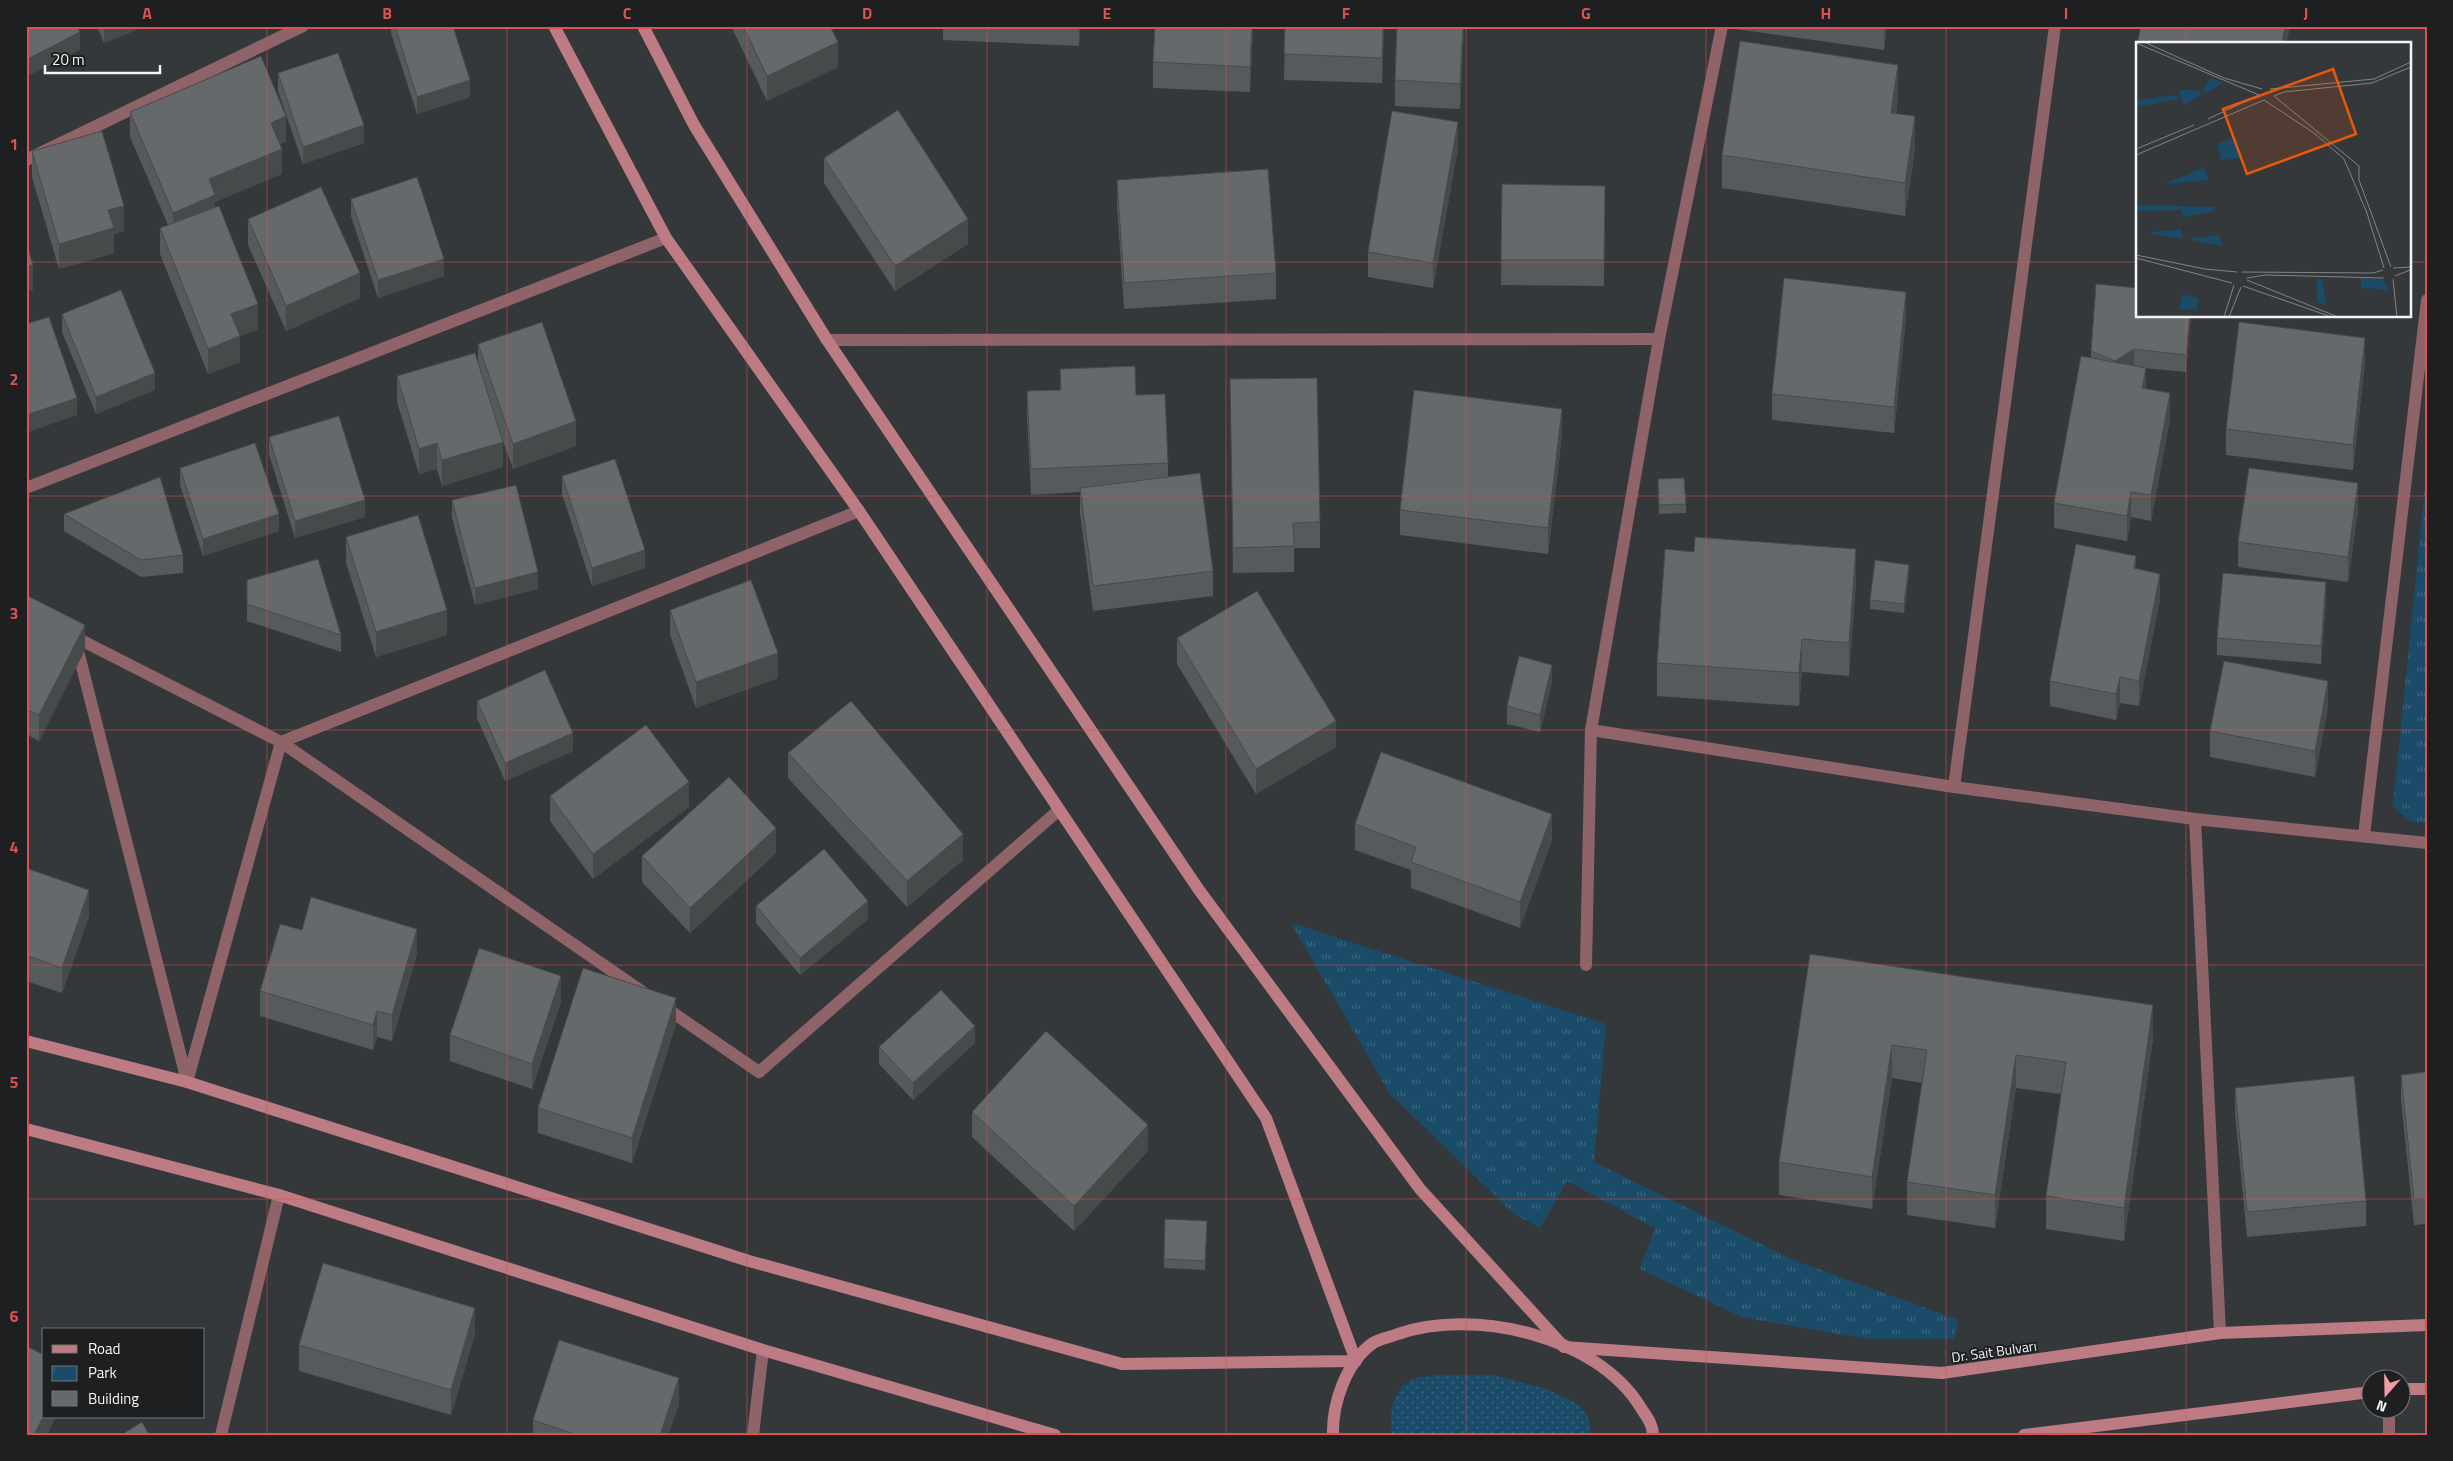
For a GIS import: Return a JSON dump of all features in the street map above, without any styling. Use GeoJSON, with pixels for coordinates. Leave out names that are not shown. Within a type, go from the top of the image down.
{"type":"FeatureCollection","features":[{"type":"Feature","properties":{"kind":"main road"},"geometry":{"type":"LineString","coordinates":[[554,26],[666,238],[859,510],[1266,1118],[1356,1361]]}},
{"type":"Feature","properties":{"kind":"main road"},"geometry":{"type":"LineString","coordinates":[[644,26],[694,125],[827,340],[1208,903],[1420,1190],[1564,1347]]}},
{"type":"Feature","properties":{"kind":"main road"},"geometry":{"type":"LineString","coordinates":[[26,1041],[187,1082],[749,1261],[1122,1364],[1356,1361]]}},
{"type":"Feature","properties":{"kind":"main road"},"geometry":{"type":"LineString","coordinates":[[26,1129],[279,1195],[763,1350],[1055,1435]]}},
{"type":"Feature","properties":{"kind":"main road"},"geometry":{"type":"LineString","coordinates":[[1333,1435],[1332,1418],[1346,1377],[1356,1361],[1373,1343],[1410,1330],[1456,1323],[1502,1327],[1545,1338],[1579,1353],[1610,1373],[1633,1394],[1653,1428],[1653,1435]]}},
{"type":"Feature","properties":{"kind":"main road","name":"Dr. Sait Bulvarı"},"geometry":{"type":"LineString","coordinates":[[1564,1347],[1942,1373],[2220,1333],[2427,1325]]}},
{"type":"Feature","properties":{"kind":"main road"},"geometry":{"type":"LineString","coordinates":[[2410,1389],[2427,1389]]}},
{"type":"Feature","properties":{"kind":"main road"},"geometry":{"type":"LineString","coordinates":[[2024,1435],[2360,1393]]}},
{"type":"Feature","properties":{"kind":"street"},"geometry":{"type":"LineString","coordinates":[[26,160],[303,26]]}},
{"type":"Feature","properties":{"kind":"street"},"geometry":{"type":"LineString","coordinates":[[1586,965],[1591,730],[1660,339],[1722,26]]}},
{"type":"Feature","properties":{"kind":"street"},"geometry":{"type":"LineString","coordinates":[[1954,787],[2055,26]]}},
{"type":"Feature","properties":{"kind":"street"},"geometry":{"type":"LineString","coordinates":[[26,488],[666,238]]}},
{"type":"Feature","properties":{"kind":"street"},"geometry":{"type":"LineString","coordinates":[[2364,835],[2427,300]]}},
{"type":"Feature","properties":{"kind":"street"},"geometry":{"type":"LineString","coordinates":[[827,340],[1660,339]]}},
{"type":"Feature","properties":{"kind":"street"},"geometry":{"type":"LineString","coordinates":[[281,742],[859,510]]}},
{"type":"Feature","properties":{"kind":"street"},"geometry":{"type":"LineString","coordinates":[[59,630],[281,742],[759,1072],[1059,810]]}},
{"type":"Feature","properties":{"kind":"street"},"geometry":{"type":"LineString","coordinates":[[75,638],[187,1082]]}},
{"type":"Feature","properties":{"kind":"street"},"geometry":{"type":"LineString","coordinates":[[1591,730],[1954,787],[2195,819],[2364,835],[2427,844]]}},
{"type":"Feature","properties":{"kind":"street"},"geometry":{"type":"LineString","coordinates":[[187,1082],[281,742]]}},
{"type":"Feature","properties":{"kind":"street"},"geometry":{"type":"LineString","coordinates":[[2195,819],[2220,1333]]}},
{"type":"Feature","properties":{"kind":"street"},"geometry":{"type":"LineString","coordinates":[[221,1435],[279,1195]]}},
{"type":"Feature","properties":{"kind":"street"},"geometry":{"type":"LineString","coordinates":[[753,1435],[763,1350]]}},
{"type":"Feature","properties":{"kind":"street"},"geometry":{"type":"LineString","coordinates":[[2389,1418],[2389,1435]]}},
{"type":"Feature","properties":{"kind":"green space"},"geometry":{"type":"Polygon","coordinates":[[[2427,467],[2427,823],[2411,822],[2393,806],[2427,467]]]}},
{"type":"Feature","properties":{"kind":"green space"},"geometry":{"type":"Polygon","coordinates":[[[1291,923],[1606,1024],[1594,1162],[1791,1259],[1958,1320],[1954,1339],[1867,1339],[1742,1317],[1640,1269],[1655,1228],[1567,1181],[1540,1228],[1514,1214],[1390,1094],[1291,923]]]}},
{"type":"Feature","properties":{"kind":"green space"},"geometry":{"type":"Polygon","coordinates":[[[1436,1375],[1493,1375],[1546,1389],[1578,1404],[1589,1419],[1591,1435],[1392,1435],[1391,1413],[1398,1392],[1409,1381],[1436,1375]]]}},
{"type":"Feature","properties":{"kind":"building"},"geometry":{"type":"Polygon","coordinates":[[[26,26],[77,26],[80,32],[26,60],[26,26]]]}},
{"type":"Feature","properties":{"kind":"building"},"geometry":{"type":"Polygon","coordinates":[[[395,26],[453,26],[470,80],[417,97],[395,26]]]}},
{"type":"Feature","properties":{"kind":"building"},"geometry":{"type":"Polygon","coordinates":[[[743,26],[830,26],[838,42],[767,76],[743,26]]]}},
{"type":"Feature","properties":{"kind":"building"},"geometry":{"type":"Polygon","coordinates":[[[1155,26],[1252,26],[1250,67],[1153,62],[1155,26]]]}},
{"type":"Feature","properties":{"kind":"building"},"geometry":{"type":"Polygon","coordinates":[[[1285,26],[1383,26],[1382,58],[1284,54],[1285,26]]]}},
{"type":"Feature","properties":{"kind":"building"},"geometry":{"type":"Polygon","coordinates":[[[1397,26],[1463,26],[1460,84],[1395,80],[1397,26]]]}},
{"type":"Feature","properties":{"kind":"building"},"geometry":{"type":"Polygon","coordinates":[[[2141,26],[2285,26],[2282,42],[2137,42],[2141,26]]]}},
{"type":"Feature","properties":{"kind":"building"},"geometry":{"type":"Polygon","coordinates":[[[1740,41],[1898,65],[1891,113],[1915,116],[1905,183],[1722,155],[1740,41]]]}},
{"type":"Feature","properties":{"kind":"building"},"geometry":{"type":"Polygon","coordinates":[[[338,53],[364,125],[303,147],[278,73],[338,53]]]}},
{"type":"Feature","properties":{"kind":"building"},"geometry":{"type":"Polygon","coordinates":[[[261,56],[286,116],[271,123],[282,149],[209,179],[215,195],[173,213],[130,112],[261,56]]]}},
{"type":"Feature","properties":{"kind":"building"},"geometry":{"type":"Polygon","coordinates":[[[898,110],[968,219],[895,266],[824,158],[898,110]]]}},
{"type":"Feature","properties":{"kind":"building"},"geometry":{"type":"Polygon","coordinates":[[[1392,111],[1458,122],[1433,263],[1368,252],[1392,111]]]}},
{"type":"Feature","properties":{"kind":"building"},"geometry":{"type":"Polygon","coordinates":[[[102,131],[124,206],[108,210],[114,228],[59,244],[32,151],[102,131]]]}},
{"type":"Feature","properties":{"kind":"building"},"geometry":{"type":"Polygon","coordinates":[[[1268,169],[1276,273],[1124,283],[1117,180],[1268,169]]]}},
{"type":"Feature","properties":{"kind":"building"},"geometry":{"type":"Polygon","coordinates":[[[417,177],[444,259],[378,280],[351,199],[417,177]]]}},
{"type":"Feature","properties":{"kind":"building"},"geometry":{"type":"Polygon","coordinates":[[[1502,184],[1605,186],[1604,260],[1501,260],[1502,184]]]}},
{"type":"Feature","properties":{"kind":"building"},"geometry":{"type":"Polygon","coordinates":[[[321,187],[360,273],[286,306],[248,219],[321,187]]]}},
{"type":"Feature","properties":{"kind":"building"},"geometry":{"type":"Polygon","coordinates":[[[219,206],[258,304],[231,314],[240,336],[208,349],[160,228],[219,206]]]}},
{"type":"Feature","properties":{"kind":"building"},"geometry":{"type":"Polygon","coordinates":[[[26,241],[33,265],[26,267],[26,241]]]}},
{"type":"Feature","properties":{"kind":"building"},"geometry":{"type":"Polygon","coordinates":[[[1784,278],[1906,292],[1894,407],[1772,394],[1784,278]]]}},
{"type":"Feature","properties":{"kind":"building"},"geometry":{"type":"Polygon","coordinates":[[[2096,284],[2136,288],[2136,318],[2190,318],[2186,355],[2134,349],[2115,361],[2091,351],[2096,284]]]}},
{"type":"Feature","properties":{"kind":"building"},"geometry":{"type":"Polygon","coordinates":[[[121,290],[155,373],[96,397],[62,314],[121,290]]]}},
{"type":"Feature","properties":{"kind":"building"},"geometry":{"type":"Polygon","coordinates":[[[49,317],[77,398],[26,415],[26,324],[49,317]]]}},
{"type":"Feature","properties":{"kind":"building"},"geometry":{"type":"Polygon","coordinates":[[[542,322],[576,421],[513,444],[478,344],[542,322]]]}},
{"type":"Feature","properties":{"kind":"building"},"geometry":{"type":"Polygon","coordinates":[[[2239,322],[2365,338],[2353,445],[2226,429],[2239,322]]]}},
{"type":"Feature","properties":{"kind":"building"},"geometry":{"type":"Polygon","coordinates":[[[475,353],[503,442],[442,460],[437,443],[419,449],[397,376],[475,353]]]}},
{"type":"Feature","properties":{"kind":"building"},"geometry":{"type":"Polygon","coordinates":[[[2081,356],[2146,368],[2142,388],[2170,393],[2151,495],[2131,492],[2127,516],[2054,503],[2081,356]]]}},
{"type":"Feature","properties":{"kind":"building"},"geometry":{"type":"Polygon","coordinates":[[[1135,366],[1136,395],[1165,394],[1168,463],[1031,469],[1027,391],[1061,390],[1060,369],[1135,366]]]}},
{"type":"Feature","properties":{"kind":"building"},"geometry":{"type":"Polygon","coordinates":[[[1317,378],[1320,522],[1293,523],[1294,546],[1233,548],[1230,379],[1317,378]]]}},
{"type":"Feature","properties":{"kind":"building"},"geometry":{"type":"Polygon","coordinates":[[[1414,390],[1562,409],[1548,528],[1400,510],[1414,390]]]}},
{"type":"Feature","properties":{"kind":"building"},"geometry":{"type":"Polygon","coordinates":[[[339,416],[365,500],[295,521],[269,437],[339,416]]]}},
{"type":"Feature","properties":{"kind":"building"},"geometry":{"type":"Polygon","coordinates":[[[255,443],[279,514],[203,539],[180,468],[255,443]]]}},
{"type":"Feature","properties":{"kind":"building"},"geometry":{"type":"Polygon","coordinates":[[[615,459],[645,550],[592,568],[562,476],[615,459]]]}},
{"type":"Feature","properties":{"kind":"building"},"geometry":{"type":"Polygon","coordinates":[[[2249,468],[2358,483],[2348,557],[2238,542],[2249,468]]]}},
{"type":"Feature","properties":{"kind":"building"},"geometry":{"type":"Polygon","coordinates":[[[1200,473],[1213,571],[1093,586],[1080,488],[1200,473]]]}},
{"type":"Feature","properties":{"kind":"building"},"geometry":{"type":"Polygon","coordinates":[[[160,477],[183,555],[141,560],[64,514],[160,477]]]}},
{"type":"Feature","properties":{"kind":"building"},"geometry":{"type":"Polygon","coordinates":[[[1684,478],[1686,504],[1659,505],[1658,479],[1684,478]]]}},
{"type":"Feature","properties":{"kind":"building"},"geometry":{"type":"Polygon","coordinates":[[[516,485],[538,572],[475,588],[452,500],[516,485]]]}},
{"type":"Feature","properties":{"kind":"building"},"geometry":{"type":"Polygon","coordinates":[[[418,515],[447,610],[376,632],[346,537],[418,515]]]}},
{"type":"Feature","properties":{"kind":"building"},"geometry":{"type":"Polygon","coordinates":[[[1695,537],[1856,549],[1849,643],[1802,639],[1799,673],[1657,663],[1665,549],[1694,552],[1695,537]]]}},
{"type":"Feature","properties":{"kind":"building"},"geometry":{"type":"Polygon","coordinates":[[[2076,544],[2136,556],[2134,568],[2160,574],[2139,681],[2120,677],[2116,694],[2050,681],[2076,544]]]}},
{"type":"Feature","properties":{"kind":"building"},"geometry":{"type":"Polygon","coordinates":[[[318,559],[341,635],[247,604],[247,580],[318,559]]]}},
{"type":"Feature","properties":{"kind":"building"},"geometry":{"type":"Polygon","coordinates":[[[1875,560],[1909,565],[1904,604],[1870,600],[1875,560]]]}},
{"type":"Feature","properties":{"kind":"building"},"geometry":{"type":"Polygon","coordinates":[[[2223,573],[2326,582],[2321,646],[2217,638],[2223,573]]]}},
{"type":"Feature","properties":{"kind":"building"},"geometry":{"type":"Polygon","coordinates":[[[751,580],[778,653],[696,682],[670,610],[751,580]]]}},
{"type":"Feature","properties":{"kind":"building"},"geometry":{"type":"Polygon","coordinates":[[[1257,591],[1336,721],[1256,769],[1177,638],[1257,591]]]}},
{"type":"Feature","properties":{"kind":"building"},"geometry":{"type":"Polygon","coordinates":[[[26,595],[85,625],[39,715],[26,709],[26,595]]]}},
{"type":"Feature","properties":{"kind":"building"},"geometry":{"type":"Polygon","coordinates":[[[1519,656],[1552,665],[1540,715],[1507,706],[1519,656]]]}},
{"type":"Feature","properties":{"kind":"building"},"geometry":{"type":"Polygon","coordinates":[[[2224,661],[2328,681],[2315,751],[2210,731],[2224,661]]]}},
{"type":"Feature","properties":{"kind":"building"},"geometry":{"type":"Polygon","coordinates":[[[545,670],[573,733],[505,763],[477,701],[545,670]]]}},
{"type":"Feature","properties":{"kind":"building"},"geometry":{"type":"Polygon","coordinates":[[[851,701],[963,834],[907,881],[788,753],[851,701]]]}},
{"type":"Feature","properties":{"kind":"building"},"geometry":{"type":"Polygon","coordinates":[[[646,725],[689,782],[593,854],[550,796],[646,725]]]}},
{"type":"Feature","properties":{"kind":"building"},"geometry":{"type":"Polygon","coordinates":[[[1381,752],[1552,814],[1520,902],[1411,862],[1416,847],[1355,824],[1381,752]]]}},
{"type":"Feature","properties":{"kind":"building"},"geometry":{"type":"Polygon","coordinates":[[[729,777],[776,828],[690,908],[642,856],[729,777]]]}},
{"type":"Feature","properties":{"kind":"building"},"geometry":{"type":"Polygon","coordinates":[[[824,849],[868,901],[800,958],[756,906],[824,849]]]}},
{"type":"Feature","properties":{"kind":"building"},"geometry":{"type":"Polygon","coordinates":[[[26,868],[89,890],[62,968],[26,955],[26,868]]]}},
{"type":"Feature","properties":{"kind":"building"},"geometry":{"type":"Polygon","coordinates":[[[311,897],[417,929],[392,1015],[377,1011],[373,1025],[260,991],[280,924],[302,930],[311,897]]]}},
{"type":"Feature","properties":{"kind":"building"},"geometry":{"type":"Polygon","coordinates":[[[479,948],[561,976],[532,1064],[450,1035],[479,948]]]}},
{"type":"Feature","properties":{"kind":"building"},"geometry":{"type":"Polygon","coordinates":[[[1810,954],[2153,1005],[2124,1208],[2046,1196],[2066,1062],[2016,1055],[1995,1195],[1907,1182],[1927,1050],[1892,1045],[1872,1177],[1779,1162],[1810,954]]]}},
{"type":"Feature","properties":{"kind":"building"},"geometry":{"type":"Polygon","coordinates":[[[583,968],[676,998],[632,1138],[538,1108],[583,968]]]}},
{"type":"Feature","properties":{"kind":"building"},"geometry":{"type":"Polygon","coordinates":[[[941,990],[975,1026],[913,1083],[879,1047],[941,990]]]}},
{"type":"Feature","properties":{"kind":"building"},"geometry":{"type":"Polygon","coordinates":[[[1046,1031],[1148,1125],[1074,1206],[972,1112],[1046,1031]]]}},
{"type":"Feature","properties":{"kind":"building"},"geometry":{"type":"Polygon","coordinates":[[[2427,1072],[2427,1198],[2414,1200],[2401,1075],[2427,1072]]]}},
{"type":"Feature","properties":{"kind":"building"},"geometry":{"type":"Polygon","coordinates":[[[2354,1076],[2366,1201],[2247,1212],[2235,1088],[2354,1076]]]}},
{"type":"Feature","properties":{"kind":"building"},"geometry":{"type":"Polygon","coordinates":[[[1165,1219],[1207,1221],[1205,1261],[1164,1259],[1165,1219]]]}},
{"type":"Feature","properties":{"kind":"building"},"geometry":{"type":"Polygon","coordinates":[[[323,1263],[475,1308],[451,1390],[299,1345],[323,1263]]]}},
{"type":"Feature","properties":{"kind":"building"},"geometry":{"type":"Polygon","coordinates":[[[559,1340],[679,1378],[660,1435],[577,1435],[533,1420],[559,1340]]]}},
{"type":"Feature","properties":{"kind":"building"},"geometry":{"type":"Polygon","coordinates":[[[26,1346],[42,1354],[42,1418],[34,1435],[26,1435],[26,1346]]]}},
{"type":"Feature","properties":{"kind":"building"},"geometry":{"type":"Polygon","coordinates":[[[142,1422],[149,1435],[121,1435],[142,1422]]]}}]}
